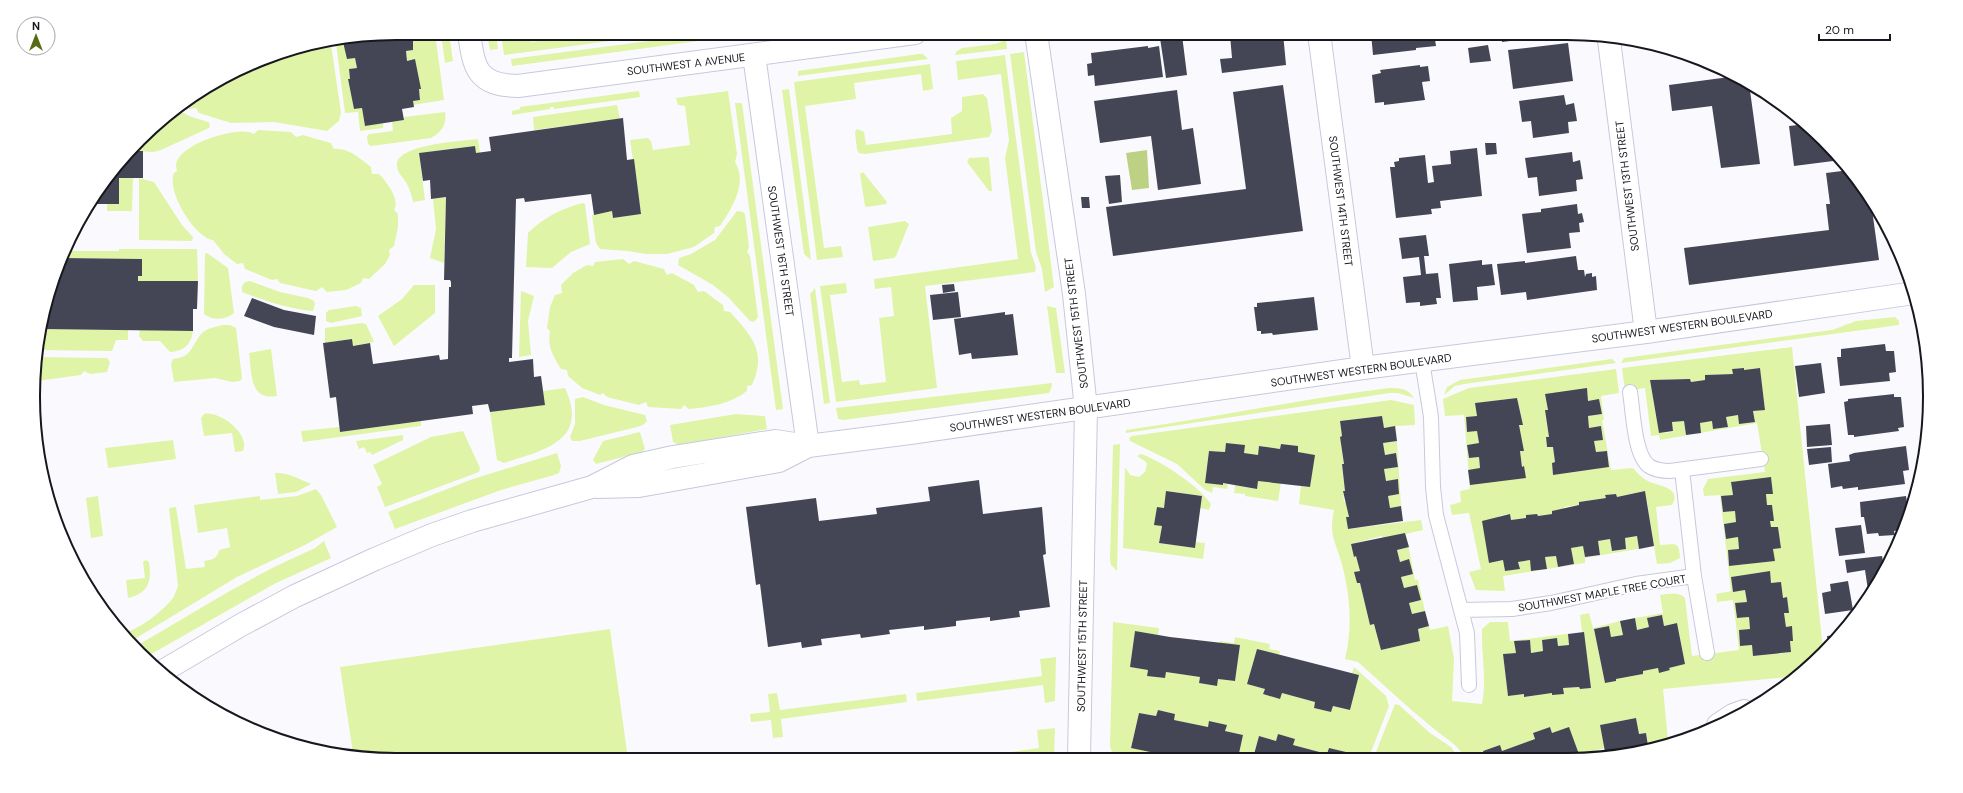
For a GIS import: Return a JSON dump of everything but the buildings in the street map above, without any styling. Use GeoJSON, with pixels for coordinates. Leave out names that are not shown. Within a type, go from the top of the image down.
{"type":"FeatureCollection","features":[{"type":"Feature","properties":{"kind":"main road","name":"SOUTHWEST A AVENUE"},"geometry":{"type":"LineString","coordinates":[[470,40],[472,56],[476,67],[488,80],[495,84],[518,86],[754,56],[865,40]]}},
{"type":"Feature","properties":{"kind":"main road","name":"SOUTHWEST 15TH STREET"},"geometry":{"type":"LineString","coordinates":[[1037,40],[1074,294],[1086,408],[1079,753]]}},
{"type":"Feature","properties":{"kind":"main road","name":"SOUTHWEST 14TH STREET"},"geometry":{"type":"LineString","coordinates":[[1320,40],[1363,368]]}},
{"type":"Feature","properties":{"kind":"main road","name":"SOUTHWEST 13TH STREET"},"geometry":{"type":"LineString","coordinates":[[1608,43],[1646,332]]}},
{"type":"Feature","properties":{"kind":"main road","name":"SOUTHWEST 16TH STREET"},"geometry":{"type":"LineString","coordinates":[[754,56],[808,446]]}},
{"type":"Feature","properties":{"kind":"main road","name":"SOUTHWEST WESTERN BOULEVARD"},"geometry":{"type":"LineString","coordinates":[[166,669],[241,625],[295,596],[432,534],[536,501],[592,487],[633,466],[673,457],[775,441],[808,446],[1363,368],[1646,332],[1908,294]]}},
{"type":"Feature","properties":{"kind":"lane"},"geometry":{"type":"LineString","coordinates":[[1422,361],[1431,417],[1433,487],[1436,515],[1467,633],[1470,657],[1470,685]]}},
{"type":"Feature","properties":{"kind":"lane"},"geometry":{"type":"LineString","coordinates":[[1630,392],[1639,452],[1648,466],[1658,470],[1682,470],[1761,459]]}},
{"type":"Feature","properties":{"kind":"lane","name":"SOUTHWEST MAPLE TREE COURT"},"geometry":{"type":"LineString","coordinates":[[1682,470],[1694,576],[1706,653]]}},
{"type":"Feature","properties":{"kind":"lane","name":"SOUTHWEST MAPLE TREE COURT"},"geometry":{"type":"LineString","coordinates":[[1461,610],[1512,609],[1589,596],[1636,584],[1694,576]]}},
{"type":"Feature","properties":{"kind":"shaded area"},"geometry":{"type":"Polygon","coordinates":[[[413,40],[436,40],[444,100],[413,105],[413,101],[420,100],[420,89],[415,60],[407,61],[406,51],[413,50],[413,40]]]}},
{"type":"Feature","properties":{"kind":"shaded area"},"geometry":{"type":"Polygon","coordinates":[[[442,40],[450,40],[453,61],[445,63],[442,40]]]}},
{"type":"Feature","properties":{"kind":"shaded area"},"geometry":{"type":"Polygon","coordinates":[[[488,40],[497,40],[498,49],[490,50],[488,40]]]}},
{"type":"Feature","properties":{"kind":"shaded area"},"geometry":{"type":"Polygon","coordinates":[[[502,40],[531,40],[531,42],[547,40],[618,40],[504,55],[502,40]]]}},
{"type":"Feature","properties":{"kind":"shaded area"},"geometry":{"type":"Polygon","coordinates":[[[656,40],[706,40],[512,66],[511,59],[656,40]]]}},
{"type":"Feature","properties":{"kind":"shaded area"},"geometry":{"type":"Polygon","coordinates":[[[1006,40],[1007,49],[955,55],[956,52],[962,48],[995,44],[1006,40]]]}},
{"type":"Feature","properties":{"kind":"shaded area"},"geometry":{"type":"Polygon","coordinates":[[[343,44],[344,48],[355,58],[357,68],[349,69],[350,79],[348,80],[354,109],[362,108],[365,126],[383,123],[383,128],[360,131],[358,112],[345,113],[336,45],[343,44]]]}},
{"type":"Feature","properties":{"kind":"shaded area"},"geometry":{"type":"Polygon","coordinates":[[[331,46],[341,113],[339,121],[327,131],[274,122],[231,123],[199,113],[196,108],[187,108],[218,88],[260,67],[304,52],[331,46]]]}},
{"type":"Feature","properties":{"kind":"shaded area"},"geometry":{"type":"Polygon","coordinates":[[[1024,52],[1054,287],[1045,292],[1042,269],[1036,252],[1010,54],[1024,52]]]}},
{"type":"Feature","properties":{"kind":"shaded area"},"geometry":{"type":"Polygon","coordinates":[[[923,54],[928,59],[798,76],[798,71],[923,54]]]}},
{"type":"Feature","properties":{"kind":"shaded area"},"geometry":{"type":"Polygon","coordinates":[[[1005,55],[1031,253],[1036,267],[1035,272],[925,286],[937,388],[836,402],[820,286],[846,283],[847,293],[830,295],[842,382],[859,380],[860,385],[886,382],[879,318],[894,316],[891,287],[875,289],[874,279],[1018,259],[1005,158],[1009,140],[1001,74],[958,80],[956,61],[1005,55]]]}},
{"type":"Feature","properties":{"kind":"shaded area"},"geometry":{"type":"Polygon","coordinates":[[[930,64],[933,89],[923,91],[921,74],[854,83],[856,99],[805,106],[824,248],[841,246],[843,257],[817,260],[794,82],[930,64]]]}},
{"type":"Feature","properties":{"kind":"shaded area"},"geometry":{"type":"Polygon","coordinates":[[[789,89],[811,260],[804,254],[782,90],[789,89]]]}},
{"type":"Feature","properties":{"kind":"shaded area"},"geometry":{"type":"Polygon","coordinates":[[[639,91],[640,97],[554,109],[554,107],[550,107],[550,109],[512,115],[512,111],[520,109],[520,107],[639,91]]]}},
{"type":"Feature","properties":{"kind":"shaded area"},"geometry":{"type":"Polygon","coordinates":[[[728,91],[737,154],[735,162],[739,170],[740,178],[737,195],[720,226],[715,227],[714,233],[694,247],[667,254],[646,254],[600,249],[596,243],[592,215],[612,211],[613,218],[641,214],[630,140],[648,138],[651,141],[653,150],[690,145],[685,106],[678,105],[676,98],[728,91]]]}},
{"type":"Feature","properties":{"kind":"shaded area"},"geometry":{"type":"Polygon","coordinates":[[[983,94],[987,98],[992,131],[989,137],[865,154],[859,153],[857,150],[855,132],[857,129],[864,132],[866,145],[952,134],[951,118],[962,111],[962,97],[983,94]]]}},
{"type":"Feature","properties":{"kind":"shaded area"},"geometry":{"type":"Polygon","coordinates":[[[735,103],[742,103],[783,409],[776,410],[735,103]]]}},
{"type":"Feature","properties":{"kind":"shaded area"},"geometry":{"type":"Polygon","coordinates":[[[617,105],[620,119],[534,130],[533,117],[617,105]]]}},
{"type":"Feature","properties":{"kind":"shaded area"},"geometry":{"type":"Polygon","coordinates":[[[182,112],[210,124],[209,128],[161,150],[153,152],[137,151],[161,128],[182,112]]]}},
{"type":"Feature","properties":{"kind":"shaded area"},"geometry":{"type":"Polygon","coordinates":[[[445,112],[443,127],[431,138],[371,146],[368,144],[367,137],[369,134],[393,131],[392,122],[404,120],[404,117],[445,112]]]}},
{"type":"Feature","properties":{"kind":"shaded area"},"geometry":{"type":"Polygon","coordinates":[[[258,130],[291,132],[296,137],[303,135],[331,143],[334,149],[344,150],[358,157],[371,167],[372,174],[379,174],[390,188],[396,201],[394,210],[398,214],[398,227],[394,246],[389,250],[390,255],[385,264],[369,279],[363,278],[361,283],[346,290],[327,292],[322,287],[316,291],[280,283],[277,279],[272,280],[245,269],[243,263],[237,264],[224,254],[213,240],[198,231],[191,223],[178,202],[174,191],[173,181],[174,173],[177,171],[176,166],[178,158],[186,151],[209,138],[236,132],[247,132],[254,134],[258,130]]]}},
{"type":"Feature","properties":{"kind":"shaded area"},"geometry":{"type":"Polygon","coordinates":[[[478,139],[480,153],[476,153],[474,146],[419,153],[425,200],[413,202],[408,186],[397,169],[399,159],[406,153],[418,148],[478,139]]]}},
{"type":"Feature","properties":{"kind":"shaded area"},"geometry":{"type":"Polygon","coordinates":[[[1147,150],[1149,188],[1132,190],[1126,153],[1147,150]]]}},
{"type":"Feature","properties":{"kind":"shaded area"},"geometry":{"type":"Polygon","coordinates":[[[988,157],[992,191],[989,191],[967,162],[969,158],[988,157]]]}},
{"type":"Feature","properties":{"kind":"shaded area"},"geometry":{"type":"Polygon","coordinates":[[[863,172],[887,202],[886,204],[865,206],[860,174],[863,172]]]}},
{"type":"Feature","properties":{"kind":"shaded area"},"geometry":{"type":"Polygon","coordinates":[[[119,178],[133,178],[132,211],[107,211],[107,204],[119,204],[119,178]]]}},
{"type":"Feature","properties":{"kind":"shaded area"},"geometry":{"type":"Polygon","coordinates":[[[139,178],[154,182],[182,225],[193,237],[192,241],[139,240],[139,178]]]}},
{"type":"Feature","properties":{"kind":"shaded area"},"geometry":{"type":"Polygon","coordinates":[[[446,197],[444,263],[430,258],[436,229],[433,199],[446,197]]]}},
{"type":"Feature","properties":{"kind":"shaded area"},"geometry":{"type":"Polygon","coordinates":[[[583,203],[585,204],[590,244],[571,252],[552,268],[526,267],[528,233],[553,214],[583,203]]]}},
{"type":"Feature","properties":{"kind":"shaded area"},"geometry":{"type":"Polygon","coordinates":[[[737,211],[745,214],[749,247],[747,252],[750,256],[758,317],[754,322],[750,321],[728,297],[713,285],[678,265],[679,258],[691,254],[715,240],[737,211]]]}},
{"type":"Feature","properties":{"kind":"shaded area"},"geometry":{"type":"Polygon","coordinates":[[[905,221],[909,224],[896,256],[894,258],[873,261],[868,227],[905,221]]]}},
{"type":"Feature","properties":{"kind":"shaded area"},"geometry":{"type":"Polygon","coordinates":[[[119,249],[197,249],[198,281],[138,281],[138,276],[142,276],[142,259],[68,258],[71,251],[119,251],[119,249]]]}},
{"type":"Feature","properties":{"kind":"shaded area"},"geometry":{"type":"Polygon","coordinates":[[[207,253],[228,268],[234,313],[219,319],[211,318],[204,314],[205,254],[207,253]]]}},
{"type":"Feature","properties":{"kind":"shaded area"},"geometry":{"type":"Polygon","coordinates":[[[623,259],[629,264],[634,261],[664,269],[667,275],[672,273],[694,285],[698,292],[704,291],[723,305],[724,311],[730,312],[751,337],[757,354],[758,363],[756,373],[752,385],[747,386],[747,391],[727,402],[705,407],[689,409],[684,405],[681,409],[648,407],[646,402],[639,405],[607,397],[603,393],[600,395],[582,388],[568,376],[567,370],[561,369],[551,351],[549,341],[550,331],[547,328],[550,307],[555,295],[562,293],[561,285],[573,273],[587,265],[593,266],[595,262],[623,259]]]}},
{"type":"Feature","properties":{"kind":"shaded area"},"geometry":{"type":"Polygon","coordinates":[[[250,281],[280,292],[308,298],[314,301],[315,304],[313,311],[277,304],[242,292],[242,286],[245,282],[250,281]]]}},
{"type":"Feature","properties":{"kind":"shaded area"},"geometry":{"type":"Polygon","coordinates":[[[414,285],[435,285],[435,313],[394,346],[378,316],[402,299],[414,285]]]}},
{"type":"Feature","properties":{"kind":"shaded area"},"geometry":{"type":"Polygon","coordinates":[[[815,288],[830,403],[824,404],[810,294],[815,288]]]}},
{"type":"Feature","properties":{"kind":"shaded area"},"geometry":{"type":"Polygon","coordinates":[[[521,291],[534,296],[528,321],[531,355],[519,357],[521,291]]]}},
{"type":"Feature","properties":{"kind":"shaded area"},"geometry":{"type":"Polygon","coordinates":[[[356,306],[361,308],[362,316],[331,323],[326,321],[326,313],[329,310],[356,306]]]}},
{"type":"Feature","properties":{"kind":"shaded area"},"geometry":{"type":"Polygon","coordinates":[[[1047,306],[1056,308],[1065,373],[1056,373],[1047,306]]]}},
{"type":"Feature","properties":{"kind":"shaded area"},"geometry":{"type":"Polygon","coordinates":[[[1895,317],[1899,321],[1899,325],[1621,363],[1624,358],[1832,330],[1856,321],[1895,317]]]}},
{"type":"Feature","properties":{"kind":"shaded area"},"geometry":{"type":"Polygon","coordinates":[[[362,323],[366,324],[374,342],[353,346],[351,339],[325,343],[325,328],[362,323]]]}},
{"type":"Feature","properties":{"kind":"shaded area"},"geometry":{"type":"Polygon","coordinates":[[[222,325],[230,325],[236,328],[242,378],[240,381],[232,382],[215,378],[174,382],[171,364],[173,359],[180,358],[189,353],[203,332],[222,325]]]}},
{"type":"Feature","properties":{"kind":"shaded area"},"geometry":{"type":"Polygon","coordinates":[[[47,329],[128,330],[128,340],[116,340],[112,351],[43,350],[47,329]]]}},
{"type":"Feature","properties":{"kind":"shaded area"},"geometry":{"type":"Polygon","coordinates":[[[140,330],[193,331],[189,344],[183,349],[170,352],[160,341],[143,341],[139,336],[140,330]]]}},
{"type":"Feature","properties":{"kind":"shaded area"},"geometry":{"type":"Polygon","coordinates":[[[1792,347],[1823,645],[1802,665],[1786,677],[1663,689],[1668,738],[1659,741],[1648,743],[1646,733],[1639,734],[1636,718],[1600,725],[1605,748],[1593,752],[1575,753],[1552,733],[1550,727],[1533,733],[1535,739],[1502,751],[1500,745],[1483,751],[1484,753],[1462,753],[1454,744],[1437,732],[1358,662],[1345,659],[1350,622],[1347,585],[1332,531],[1334,510],[1299,504],[1301,486],[1310,487],[1314,455],[1298,452],[1298,446],[1281,444],[1280,449],[1259,446],[1258,455],[1244,453],[1245,445],[1226,443],[1225,452],[1209,451],[1205,482],[1222,485],[1223,483],[1228,484],[1227,489],[1213,487],[1212,493],[1204,489],[1177,464],[1130,441],[1129,438],[1132,436],[1391,400],[1414,405],[1415,425],[1396,426],[1397,440],[1395,426],[1384,428],[1381,416],[1340,421],[1342,436],[1340,437],[1344,464],[1342,465],[1345,491],[1343,491],[1344,502],[1347,502],[1349,517],[1346,518],[1348,529],[1421,520],[1423,530],[1406,534],[1415,580],[1418,580],[1425,611],[1412,614],[1409,603],[1421,600],[1417,585],[1404,588],[1401,577],[1413,574],[1409,560],[1400,562],[1397,550],[1408,547],[1405,533],[1383,538],[1382,536],[1351,544],[1360,571],[1355,572],[1357,583],[1360,583],[1370,625],[1374,624],[1381,650],[1420,641],[1418,629],[1429,626],[1430,630],[1448,626],[1454,659],[1452,701],[1482,704],[1484,675],[1482,629],[1490,622],[1508,622],[1510,641],[1582,632],[1580,615],[1589,613],[1593,628],[1620,621],[1623,635],[1611,637],[1608,626],[1594,629],[1605,683],[1616,681],[1616,679],[1643,674],[1643,671],[1658,668],[1659,673],[1670,670],[1669,668],[1685,664],[1677,623],[1664,626],[1662,615],[1648,618],[1649,627],[1637,630],[1635,618],[1663,613],[1660,595],[1679,594],[1685,598],[1692,656],[1739,650],[1733,600],[1717,602],[1716,594],[1731,591],[1720,495],[1704,496],[1703,489],[1708,479],[1765,472],[1757,423],[1701,433],[1700,423],[1712,421],[1713,429],[1728,427],[1726,417],[1738,415],[1755,421],[1753,411],[1765,409],[1760,368],[1744,370],[1744,368],[1732,369],[1733,374],[1705,375],[1705,380],[1691,382],[1690,379],[1650,380],[1659,433],[1673,432],[1672,422],[1684,421],[1686,435],[1697,434],[1660,440],[1659,435],[1651,436],[1645,388],[1625,391],[1622,368],[1792,347]],[[1771,478],[1731,482],[1733,495],[1721,497],[1723,512],[1735,511],[1736,522],[1724,524],[1726,539],[1738,537],[1739,549],[1728,551],[1729,566],[1774,561],[1773,549],[1781,548],[1778,527],[1771,527],[1770,521],[1773,521],[1772,505],[1767,505],[1766,494],[1773,493],[1771,478]],[[1769,571],[1731,577],[1733,591],[1745,590],[1747,602],[1735,604],[1737,618],[1749,617],[1750,629],[1739,631],[1740,646],[1752,645],[1754,656],[1791,652],[1790,641],[1793,640],[1792,627],[1786,627],[1784,613],[1789,612],[1787,598],[1783,598],[1781,582],[1771,583],[1769,571]],[[1583,632],[1568,634],[1569,645],[1558,646],[1557,638],[1542,640],[1543,651],[1531,653],[1529,640],[1515,641],[1516,653],[1503,654],[1508,696],[1524,694],[1525,697],[1552,693],[1564,694],[1563,688],[1591,688],[1583,632]]]}},
{"type":"Feature","properties":{"kind":"shaded area"},"geometry":{"type":"Polygon","coordinates":[[[271,349],[277,396],[261,394],[257,390],[252,377],[249,353],[271,349]]]}},
{"type":"Feature","properties":{"kind":"shaded area"},"geometry":{"type":"Polygon","coordinates":[[[42,357],[107,358],[110,362],[107,372],[90,374],[84,371],[81,375],[41,380],[42,357]]]}},
{"type":"Feature","properties":{"kind":"shaded area"},"geometry":{"type":"Polygon","coordinates":[[[1612,359],[1616,363],[1464,384],[1455,386],[1444,395],[1447,387],[1460,380],[1612,359]]]}},
{"type":"Feature","properties":{"kind":"shaded area"},"geometry":{"type":"Polygon","coordinates":[[[1616,369],[1619,393],[1601,396],[1604,420],[1602,420],[1611,470],[1633,468],[1646,480],[1668,488],[1672,491],[1674,494],[1674,499],[1672,505],[1656,507],[1660,545],[1673,544],[1677,546],[1679,548],[1680,558],[1670,563],[1657,564],[1647,501],[1644,491],[1617,497],[1616,494],[1606,495],[1606,498],[1579,502],[1579,505],[1564,507],[1564,509],[1552,514],[1538,516],[1537,514],[1526,515],[1526,518],[1511,520],[1509,514],[1499,516],[1489,563],[1503,560],[1505,571],[1519,569],[1518,562],[1530,560],[1532,571],[1547,569],[1545,557],[1556,556],[1558,567],[1574,564],[1571,548],[1583,546],[1585,557],[1600,555],[1598,541],[1610,539],[1612,551],[1626,549],[1625,538],[1637,536],[1639,549],[1585,558],[1585,563],[1503,576],[1505,591],[1476,590],[1469,572],[1481,569],[1469,513],[1452,515],[1450,505],[1461,502],[1460,491],[1470,489],[1464,415],[1445,416],[1443,399],[1469,388],[1616,369]],[[1587,389],[1545,395],[1548,410],[1545,410],[1549,437],[1546,438],[1547,447],[1553,447],[1555,462],[1552,463],[1553,475],[1609,467],[1607,451],[1596,452],[1594,441],[1603,440],[1601,427],[1589,428],[1588,416],[1602,414],[1599,400],[1588,401],[1587,389]],[[1517,398],[1476,403],[1477,416],[1466,417],[1467,432],[1477,431],[1479,443],[1467,445],[1469,458],[1479,457],[1480,468],[1526,478],[1524,467],[1522,467],[1520,451],[1524,451],[1519,425],[1523,424],[1517,398]]]}},
{"type":"Feature","properties":{"kind":"shaded area"},"geometry":{"type":"Polygon","coordinates":[[[1052,383],[1049,393],[843,420],[838,419],[836,408],[1052,383]]]}},
{"type":"Feature","properties":{"kind":"shaded area"},"geometry":{"type":"Polygon","coordinates":[[[565,388],[571,406],[571,421],[567,432],[558,441],[547,448],[504,463],[497,460],[490,412],[545,404],[543,391],[565,388]]]}},
{"type":"Feature","properties":{"kind":"shaded area"},"geometry":{"type":"Polygon","coordinates":[[[1389,388],[1406,390],[1414,398],[1398,393],[1390,393],[1126,433],[1126,430],[1389,388]]]}},
{"type":"Feature","properties":{"kind":"shaded area"},"geometry":{"type":"Polygon","coordinates":[[[583,397],[604,405],[645,415],[647,421],[643,425],[637,427],[580,441],[572,441],[570,437],[575,424],[575,399],[583,397]]]}},
{"type":"Feature","properties":{"kind":"shaded area"},"geometry":{"type":"Polygon","coordinates":[[[204,414],[218,416],[225,419],[232,425],[242,437],[244,444],[243,451],[235,452],[232,433],[204,436],[201,418],[204,414]]]}},
{"type":"Feature","properties":{"kind":"shaded area"},"geometry":{"type":"Polygon","coordinates":[[[736,414],[765,416],[767,429],[679,445],[673,442],[670,425],[736,414]]]}},
{"type":"Feature","properties":{"kind":"shaded area"},"geometry":{"type":"Polygon","coordinates":[[[421,421],[421,426],[303,442],[301,431],[339,427],[340,432],[421,421]]]}},
{"type":"Feature","properties":{"kind":"shaded area"},"geometry":{"type":"Polygon","coordinates":[[[463,431],[480,468],[479,472],[385,507],[377,487],[382,484],[373,465],[431,437],[463,431]]]}},
{"type":"Feature","properties":{"kind":"shaded area"},"geometry":{"type":"Polygon","coordinates":[[[640,432],[645,449],[642,452],[596,464],[593,460],[603,441],[640,432]]]}},
{"type":"Feature","properties":{"kind":"shaded area"},"geometry":{"type":"Polygon","coordinates":[[[403,435],[403,440],[372,455],[370,452],[367,453],[364,447],[359,449],[356,441],[403,435]]]}},
{"type":"Feature","properties":{"kind":"shaded area"},"geometry":{"type":"Polygon","coordinates":[[[173,440],[176,459],[108,468],[105,448],[173,440]]]}},
{"type":"Feature","properties":{"kind":"shaded area"},"geometry":{"type":"Polygon","coordinates":[[[1397,441],[1401,506],[1390,508],[1388,496],[1399,494],[1398,479],[1386,481],[1384,469],[1398,467],[1396,453],[1385,455],[1383,443],[1397,441]]]}},
{"type":"Feature","properties":{"kind":"shaded area"},"geometry":{"type":"Polygon","coordinates":[[[1120,444],[1117,571],[1111,565],[1110,559],[1113,445],[1120,444]]]}},
{"type":"Feature","properties":{"kind":"shaded area"},"geometry":{"type":"Polygon","coordinates":[[[557,453],[561,466],[559,473],[554,475],[501,490],[395,529],[388,512],[473,479],[557,453]]]}},
{"type":"Feature","properties":{"kind":"shaded area"},"geometry":{"type":"Polygon","coordinates":[[[1141,454],[1169,468],[1189,482],[1206,497],[1211,504],[1209,510],[1200,508],[1202,496],[1167,491],[1164,508],[1157,507],[1155,524],[1162,526],[1159,543],[1194,548],[1196,542],[1205,543],[1203,559],[1123,548],[1125,467],[1130,475],[1139,477],[1145,472],[1147,464],[1137,456],[1141,454]]]}},
{"type":"Feature","properties":{"kind":"shaded area"},"geometry":{"type":"Polygon","coordinates":[[[275,473],[289,475],[311,484],[296,492],[278,494],[275,473]]]}},
{"type":"Feature","properties":{"kind":"shaded area"},"geometry":{"type":"Polygon","coordinates":[[[1258,481],[1281,482],[1278,501],[1234,493],[1235,485],[1256,489],[1258,481]]]}},
{"type":"Feature","properties":{"kind":"shaded area"},"geometry":{"type":"Polygon","coordinates":[[[316,489],[321,495],[337,527],[305,545],[237,577],[135,639],[128,632],[145,623],[169,603],[178,586],[169,508],[176,507],[186,569],[205,567],[204,561],[214,558],[219,550],[230,547],[227,528],[198,533],[194,505],[260,496],[260,500],[297,496],[316,489]]]}},
{"type":"Feature","properties":{"kind":"shaded area"},"geometry":{"type":"Polygon","coordinates":[[[98,496],[103,536],[91,538],[86,498],[98,496]]]}},
{"type":"Feature","properties":{"kind":"shaded area"},"geometry":{"type":"Polygon","coordinates":[[[324,541],[331,558],[274,584],[150,655],[139,644],[228,592],[274,567],[315,548],[324,541]]]}},
{"type":"Feature","properties":{"kind":"shaded area"},"geometry":{"type":"Polygon","coordinates":[[[146,560],[149,562],[150,569],[148,585],[141,593],[128,598],[126,580],[145,578],[143,562],[146,560]]]}},
{"type":"Feature","properties":{"kind":"shaded area"},"geometry":{"type":"Polygon","coordinates":[[[1113,622],[1159,628],[1158,635],[1135,631],[1130,667],[1148,670],[1147,676],[1164,678],[1166,672],[1200,677],[1199,683],[1216,686],[1218,679],[1235,681],[1240,646],[1219,644],[1220,641],[1234,643],[1235,637],[1270,644],[1269,649],[1280,651],[1279,655],[1257,649],[1247,684],[1265,689],[1263,694],[1280,699],[1282,693],[1315,702],[1314,708],[1331,712],[1333,706],[1350,710],[1359,675],[1352,673],[1354,667],[1386,696],[1389,706],[1371,753],[1345,753],[1329,748],[1327,753],[1323,753],[1293,745],[1294,739],[1278,734],[1276,741],[1259,736],[1254,753],[1239,753],[1243,735],[1225,731],[1226,725],[1210,721],[1208,727],[1174,720],[1175,714],[1158,710],[1156,716],[1139,713],[1131,747],[1156,753],[1112,753],[1110,746],[1113,622]]]}},
{"type":"Feature","properties":{"kind":"shaded area"},"geometry":{"type":"Polygon","coordinates":[[[610,629],[627,753],[396,753],[353,750],[340,667],[610,629]]]}},
{"type":"Feature","properties":{"kind":"shaded area"},"geometry":{"type":"Polygon","coordinates":[[[1056,657],[1055,701],[1045,703],[1043,685],[917,701],[916,693],[1042,676],[1040,659],[1056,657]]]}},
{"type":"Feature","properties":{"kind":"shaded area"},"geometry":{"type":"Polygon","coordinates":[[[777,693],[780,710],[906,694],[907,702],[781,719],[783,737],[773,738],[771,720],[751,722],[750,714],[770,712],[768,694],[777,693]]]}},
{"type":"Feature","properties":{"kind":"shaded area"},"geometry":{"type":"Polygon","coordinates":[[[1395,704],[1399,705],[1430,733],[1451,747],[1455,753],[1376,753],[1395,704]]]}},
{"type":"Feature","properties":{"kind":"shaded area"},"geometry":{"type":"Polygon","coordinates":[[[1055,728],[1054,753],[1004,753],[1039,748],[1037,730],[1055,728]]]}}]}
